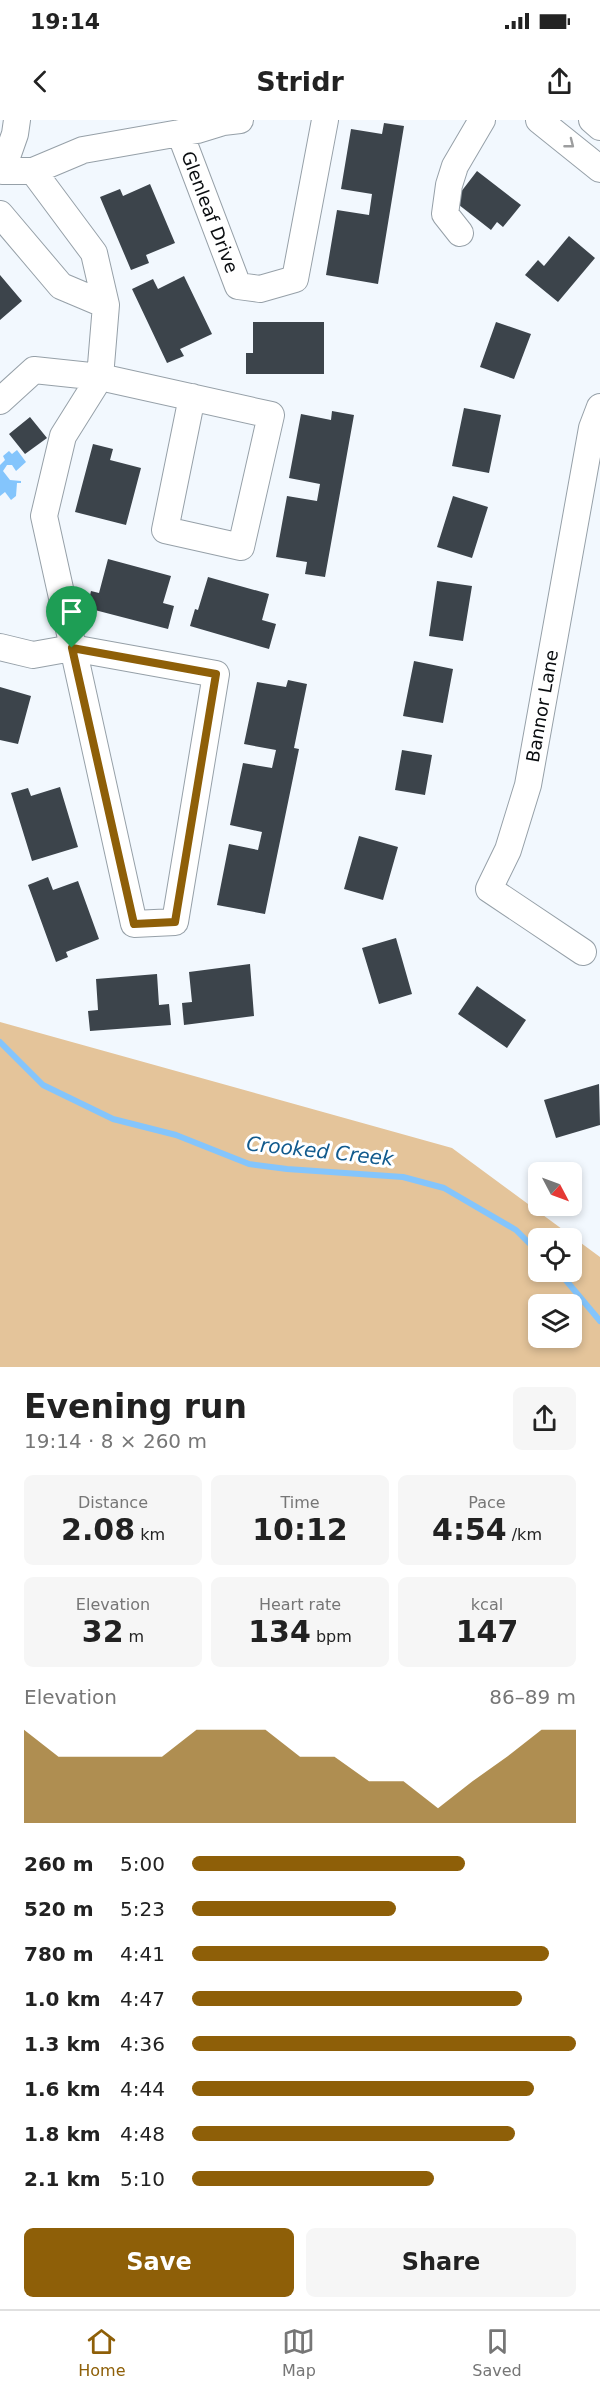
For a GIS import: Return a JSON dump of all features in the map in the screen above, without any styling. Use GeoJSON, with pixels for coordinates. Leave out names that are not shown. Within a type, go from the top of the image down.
{"type":"FeatureCollection","features":[{"type":"Feature","properties":{"kind":"street","name":"Glenleaf Drive"},"geometry":{"type":"LineString","coordinates":[[13,125],[1,177],[33,171],[83,150],[240,120]]}},
{"type":"Feature","properties":{"kind":"street","name":"Glenleaf Drive"},"geometry":{"type":"LineString","coordinates":[[180,133],[238,286],[260,289],[295,279],[325,120]]}},
{"type":"Feature","properties":{"kind":"street"},"geometry":{"type":"LineString","coordinates":[[460,233],[445,214],[449,185],[455,166],[482,120]]}},
{"type":"Feature","properties":{"kind":"street"},"geometry":{"type":"LineString","coordinates":[[539,120],[600,169]]}},
{"type":"Feature","properties":{"kind":"street"},"geometry":{"type":"LineString","coordinates":[[592,120],[600,127]]}},
{"type":"Feature","properties":{"kind":"street"},"geometry":{"type":"LineString","coordinates":[[0,647],[33,655],[72,648],[216,674],[175,922],[134,924],[72,648],[44,516],[63,436],[100,377],[106,305],[94,253],[33,171]]}},
{"type":"Feature","properties":{"kind":"street"},"geometry":{"type":"LineString","coordinates":[[0,214],[61,286],[106,305]]}},
{"type":"Feature","properties":{"kind":"street"},"geometry":{"type":"LineString","coordinates":[[0,401],[34,370],[100,377],[192,397],[271,415],[241,546],[165,530],[192,397]]}},
{"type":"Feature","properties":{"kind":"street","name":"Bannor Lane"},"geometry":{"type":"LineString","coordinates":[[583,952],[489,889],[508,850],[528,785],[586,458],[592,428],[600,407]]}},
{"type":"Feature","properties":{"kind":"shaded area"},"geometry":{"type":"Polygon","coordinates":[[[0,1022],[452,1148],[528,1204],[528,1216],[544,1216],[561,1228],[528,1228],[528,1282],[582,1282],[582,1244],[600,1257],[600,1367],[0,1367],[0,1022]]]}},
{"type":"Feature","properties":{"kind":"water"},"geometry":{"type":"Polygon","coordinates":[[[17,450],[26,462],[16,471],[12,465],[7,465],[3,471],[10,480],[21,481],[17,483],[16,496],[11,500],[5,492],[0,496],[0,465],[5,460],[3,456],[9,451],[12,454],[17,450]]]}},
{"type":"Feature","properties":{"kind":"building"},"geometry":{"type":"Polygon","coordinates":[[[384,123],[404,126],[378,284],[326,275],[337,210],[369,215],[372,194],[341,189],[351,129],[382,134],[384,123]]]}},
{"type":"Feature","properties":{"kind":"building"},"geometry":{"type":"Polygon","coordinates":[[[477,171],[521,205],[503,227],[497,222],[491,230],[454,201],[477,171]]]}},
{"type":"Feature","properties":{"kind":"building"},"geometry":{"type":"Polygon","coordinates":[[[150,184],[175,243],[146,255],[149,263],[131,270],[100,197],[120,189],[123,196],[150,184]]]}},
{"type":"Feature","properties":{"kind":"building"},"geometry":{"type":"Polygon","coordinates":[[[569,236],[595,258],[558,302],[525,275],[538,260],[544,266],[569,236]]]}},
{"type":"Feature","properties":{"kind":"building"},"geometry":{"type":"Polygon","coordinates":[[[0,275],[22,301],[0,320],[0,275]]]}},
{"type":"Feature","properties":{"kind":"building"},"geometry":{"type":"Polygon","coordinates":[[[184,276],[212,334],[180,349],[184,356],[167,363],[132,289],[153,279],[158,289],[184,276]]]}},
{"type":"Feature","properties":{"kind":"building"},"geometry":{"type":"Polygon","coordinates":[[[253,322],[324,322],[324,374],[246,374],[246,353],[253,353],[253,322]]]}},
{"type":"Feature","properties":{"kind":"building"},"geometry":{"type":"Polygon","coordinates":[[[496,322],[531,334],[514,379],[480,367],[496,322]]]}},
{"type":"Feature","properties":{"kind":"building"},"geometry":{"type":"Polygon","coordinates":[[[464,408],[501,415],[489,473],[452,466],[464,408]]]}},
{"type":"Feature","properties":{"kind":"building"},"geometry":{"type":"Polygon","coordinates":[[[332,411],[354,415],[325,577],[305,574],[307,562],[276,557],[287,496],[317,501],[320,484],[289,478],[301,414],[331,420],[332,411]]]}},
{"type":"Feature","properties":{"kind":"building"},"geometry":{"type":"Polygon","coordinates":[[[30,417],[47,438],[25,454],[9,434],[30,417]]]}},
{"type":"Feature","properties":{"kind":"building"},"geometry":{"type":"Polygon","coordinates":[[[93,444],[113,449],[110,460],[141,468],[126,525],[75,512],[93,444]]]}},
{"type":"Feature","properties":{"kind":"building"},"geometry":{"type":"Polygon","coordinates":[[[453,496],[488,507],[472,558],[437,547],[453,496]]]}},
{"type":"Feature","properties":{"kind":"building"},"geometry":{"type":"Polygon","coordinates":[[[108,559],[171,576],[163,603],[174,606],[168,629],[87,608],[91,591],[99,593],[108,559]]]}},
{"type":"Feature","properties":{"kind":"building"},"geometry":{"type":"Polygon","coordinates":[[[208,577],[269,594],[262,620],[276,624],[269,649],[190,626],[195,609],[198,610],[208,577]]]}},
{"type":"Feature","properties":{"kind":"building"},"geometry":{"type":"Polygon","coordinates":[[[437,581],[472,586],[463,641],[429,636],[437,581]]]}},
{"type":"Feature","properties":{"kind":"building"},"geometry":{"type":"Polygon","coordinates":[[[414,661],[453,669],[443,723],[403,716],[414,661]]]}},
{"type":"Feature","properties":{"kind":"building"},"geometry":{"type":"Polygon","coordinates":[[[288,680],[307,684],[294,748],[299,749],[265,914],[217,905],[229,844],[258,850],[262,832],[230,825],[243,763],[272,768],[276,750],[244,744],[257,682],[286,687],[288,680]]]}},
{"type":"Feature","properties":{"kind":"building"},"geometry":{"type":"Polygon","coordinates":[[[0,687],[31,696],[18,744],[0,740],[0,687]]]}},
{"type":"Feature","properties":{"kind":"building"},"geometry":{"type":"Polygon","coordinates":[[[402,750],[432,755],[425,795],[395,790],[402,750]]]}},
{"type":"Feature","properties":{"kind":"building"},"geometry":{"type":"Polygon","coordinates":[[[60,787],[78,847],[32,861],[11,793],[28,788],[31,796],[60,787]]]}},
{"type":"Feature","properties":{"kind":"building"},"geometry":{"type":"Polygon","coordinates":[[[359,836],[398,847],[383,900],[344,889],[359,836]]]}},
{"type":"Feature","properties":{"kind":"building"},"geometry":{"type":"Polygon","coordinates":[[[48,877],[53,890],[78,881],[99,939],[66,952],[68,957],[56,962],[28,885],[48,877]]]}},
{"type":"Feature","properties":{"kind":"building"},"geometry":{"type":"Polygon","coordinates":[[[396,938],[412,994],[379,1004],[362,948],[396,938]]]}},
{"type":"Feature","properties":{"kind":"building"},"geometry":{"type":"Polygon","coordinates":[[[250,964],[254,1016],[184,1025],[182,1003],[192,1002],[189,972],[250,964]]]}},
{"type":"Feature","properties":{"kind":"building"},"geometry":{"type":"Polygon","coordinates":[[[157,974],[159,1005],[169,1004],[171,1025],[90,1031],[88,1011],[98,1010],[96,979],[157,974]]]}},
{"type":"Feature","properties":{"kind":"building"},"geometry":{"type":"Polygon","coordinates":[[[477,986],[526,1020],[507,1048],[458,1014],[477,986]]]}},
{"type":"Feature","properties":{"kind":"building"},"geometry":{"type":"Polygon","coordinates":[[[599,1084],[600,1125],[556,1138],[544,1100],[599,1084]]]}},
{"type":"Feature","properties":{"kind":"waterway","name":"Crooked Creek"},"geometry":{"type":"LineString","coordinates":[[0,1042],[43,1085],[113,1119],[176,1135],[249,1164],[403,1177],[444,1188],[516,1230],[528,1242]]}},
{"type":"Feature","properties":{"kind":"waterway","name":"Crooked Creek"},"geometry":{"type":"LineString","coordinates":[[567,1282],[600,1321]]}},
{"type":"Feature","properties":{"kind":"route"},"geometry":{"type":"LineString","coordinates":[[72,648],[216,674],[175,922],[134,924],[72,648]]}}]}
